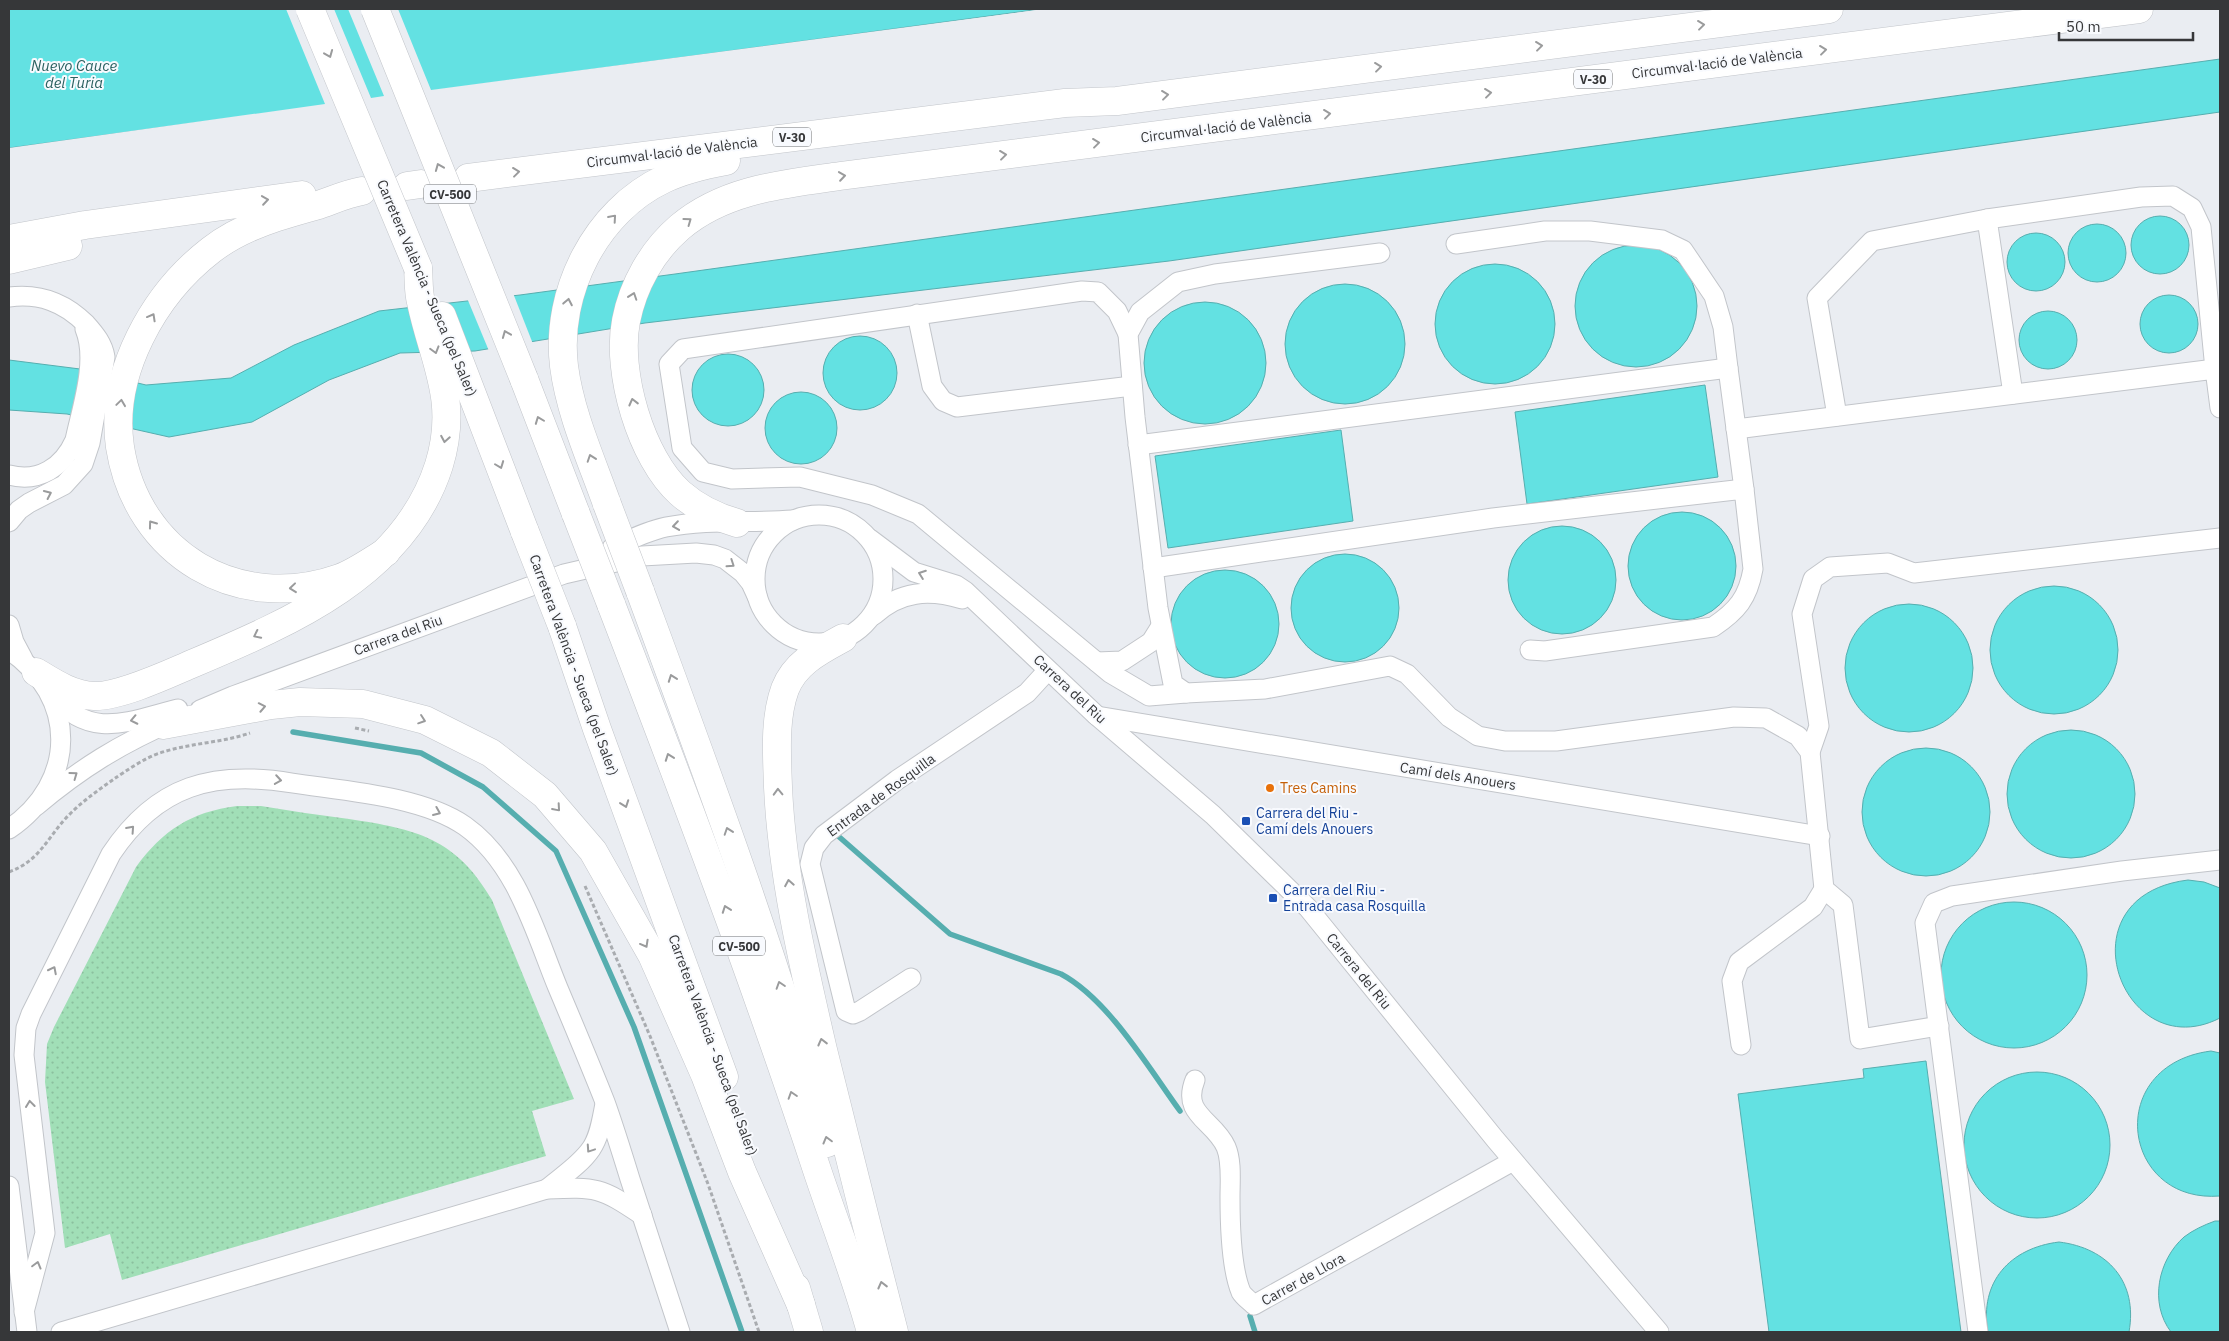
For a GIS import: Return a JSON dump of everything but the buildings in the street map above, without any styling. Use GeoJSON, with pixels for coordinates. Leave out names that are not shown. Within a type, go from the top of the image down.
{"type":"FeatureCollection","features":[{"type":"Feature","properties":{"kind":"highway","name":"Carretera València - Sueca (pel Saler)"},"geometry":{"type":"LineString","coordinates":[[310,9],[418,268],[420,301],[440,366],[457,388],[525,532],[562,626],[597,729],[753,1154],[809,1332]]}},
{"type":"Feature","properties":{"kind":"highway","name":"CV-500"},"geometry":{"type":"LineString","coordinates":[[375,9],[524,379],[611,604],[775,1042],[842,1246],[859,1290],[871,1332]]}},
{"type":"Feature","properties":{"kind":"highway","name":"Circumval·lació de València"},"geometry":{"type":"LineString","coordinates":[[468,178],[1065,103],[1117,101],[1829,9]]}},
{"type":"Feature","properties":{"kind":"highway","name":"Circumval·lació de València"},"geometry":{"type":"LineString","coordinates":[[737,522],[709,513],[694,503],[668,481],[659,468],[648,448],[632,404],[624,340],[632,298],[638,283],[654,256],[678,229],[706,209],[748,192],[799,182],[2138,9]]}},
{"type":"Feature","properties":{"kind":"highway"},"geometry":{"type":"LineString","coordinates":[[859,1290],[855,1243],[802,1050],[718,805],[574,409],[567,384],[562,348],[564,322],[570,293],[584,258],[607,224],[632,200],[663,179],[697,167],[732,160],[1065,118],[1117,101]]}},
{"type":"Feature","properties":{"kind":"highway"},"geometry":{"type":"LineString","coordinates":[[9,239],[85,226],[325,192],[353,193],[249,228],[212,249],[182,277],[160,304],[146,328],[131,361],[119,416],[120,446],[124,466],[137,501],[159,535],[189,562],[224,580],[245,586],[267,589],[319,584],[341,578],[386,552]]}},
{"type":"Feature","properties":{"kind":"highway"},"geometry":{"type":"LineString","coordinates":[[9,260],[237,204]]}},
{"type":"Feature","properties":{"kind":"highway"},"geometry":{"type":"LineString","coordinates":[[29,667],[68,690],[82,694],[95,696],[122,691],[171,673],[283,622],[323,601],[356,579],[386,552],[399,539],[418,510],[439,465],[446,430],[447,412],[457,388]]}},
{"type":"Feature","properties":{"kind":"highway"},"geometry":{"type":"LineString","coordinates":[[843,638],[802,663],[785,691],[778,721],[779,802],[787,869],[807,982],[894,1332]]}},
{"type":"Feature","properties":{"kind":"highway"},"geometry":{"type":"LineString","coordinates":[[163,725],[272,705],[300,702],[363,704],[425,720],[491,753],[545,795],[593,851],[652,955],[705,1075],[742,1172],[801,1305]]}},
{"type":"Feature","properties":{"kind":"street"},"geometry":{"type":"LineString","coordinates":[[1837,416],[1817,298],[1872,241],[1988,219],[2140,197],[2172,196],[2192,208],[2201,227],[2214,369],[2220,408]]}},
{"type":"Feature","properties":{"kind":"street"},"geometry":{"type":"LineString","coordinates":[[1988,219],[2012,394]]}},
{"type":"Feature","properties":{"kind":"street"},"geometry":{"type":"LineString","coordinates":[[1456,244],[1546,231],[1590,231],[1662,240],[1683,250],[1714,296],[1723,327],[1744,489],[1752,569],[1751,582],[1743,601],[1728,617],[1714,627],[1545,651],[1530,650]]}},
{"type":"Feature","properties":{"kind":"street"},"geometry":{"type":"LineString","coordinates":[[1128,334],[1140,312],[1178,282],[1215,274],[1380,253]]}},
{"type":"Feature","properties":{"kind":"street"},"geometry":{"type":"LineString","coordinates":[[1186,693],[1173,684],[1161,626],[1138,445],[1128,334],[1117,311],[1098,292],[1082,291],[683,349],[669,364],[682,448],[703,472],[732,479],[800,478],[872,495],[918,514],[1097,662],[1149,696],[1265,689],[1390,666],[1408,674],[1449,717],[1478,736],[1506,741],[1556,741],[1734,717],[1766,718],[1798,736],[1810,752]]}},
{"type":"Feature","properties":{"kind":"street"},"geometry":{"type":"LineString","coordinates":[[9,297],[31,296],[47,298],[61,303],[80,318],[98,338],[104,349],[105,357],[96,370],[82,442],[83,464],[70,480],[54,491],[29,502],[9,522]]}},
{"type":"Feature","properties":{"kind":"street"},"geometry":{"type":"LineString","coordinates":[[917,314],[932,386],[943,401],[957,408],[1132,386]]}},
{"type":"Feature","properties":{"kind":"street"},"geometry":{"type":"LineString","coordinates":[[1138,445],[1728,368]]}},
{"type":"Feature","properties":{"kind":"street"},"geometry":{"type":"LineString","coordinates":[[1736,428],[2214,369]]}},
{"type":"Feature","properties":{"kind":"street"},"geometry":{"type":"LineString","coordinates":[[9,475],[26,477],[48,472],[82,442]]}},
{"type":"Feature","properties":{"kind":"street"},"geometry":{"type":"LineString","coordinates":[[1153,568],[1493,518],[1744,489]]}},
{"type":"Feature","properties":{"kind":"street"},"geometry":{"type":"LineString","coordinates":[[810,515],[827,515],[844,519],[858,527],[870,539],[879,555],[884,580],[878,606],[857,631],[843,638],[819,642],[797,639],[783,632],[771,622],[762,610],[754,580],[761,551],[780,528],[794,520],[810,515]]}},
{"type":"Feature","properties":{"kind":"street","name":"Carrera del Riu"},"geometry":{"type":"LineString","coordinates":[[564,574],[629,540],[650,532],[690,524],[794,520]]}},
{"type":"Feature","properties":{"kind":"street"},"geometry":{"type":"LineString","coordinates":[[1741,1045],[1732,981],[1739,962],[1813,907],[1824,889],[1810,752],[1819,726],[1802,614],[1813,579],[1830,567],[1888,563],[1914,574],[2220,538]]}},
{"type":"Feature","properties":{"kind":"street","name":"Carrera del Riu"},"geometry":{"type":"LineString","coordinates":[[870,539],[914,572],[956,585],[979,604],[1096,715],[1213,815],[1308,908],[1513,1161],[1659,1332]]}},
{"type":"Feature","properties":{"kind":"street","name":"Carrera del Riu"},"geometry":{"type":"LineString","coordinates":[[23,818],[70,777],[110,751],[163,725],[233,696],[564,574],[642,556],[696,553],[714,556],[734,565],[751,583],[757,596]]}},
{"type":"Feature","properties":{"kind":"street","name":"Carrera del Riu"},"geometry":{"type":"LineString","coordinates":[[869,619],[892,601],[917,593],[945,594],[979,604]]}},
{"type":"Feature","properties":{"kind":"street","name":"Carrera del Riu"},"geometry":{"type":"LineString","coordinates":[[9,625],[14,642],[29,667],[60,704],[79,719],[89,723],[106,724],[142,718],[233,696]]}},
{"type":"Feature","properties":{"kind":"street"},"geometry":{"type":"LineString","coordinates":[[1097,662],[1122,661],[1151,642],[1161,626]]}},
{"type":"Feature","properties":{"kind":"street"},"geometry":{"type":"LineString","coordinates":[[9,837],[55,772],[60,751],[60,729],[56,708],[29,667]]}},
{"type":"Feature","properties":{"kind":"street","name":"Entrada de Rosquilla"},"geometry":{"type":"LineString","coordinates":[[910,978],[860,1011],[853,1014],[846,1011],[810,864],[814,848],[824,834],[898,780],[1027,693],[1048,670]]}},
{"type":"Feature","properties":{"kind":"street","name":"Camí dels Anouers"},"geometry":{"type":"LineString","coordinates":[[1096,715],[1820,836]]}},
{"type":"Feature","properties":{"kind":"street"},"geometry":{"type":"LineString","coordinates":[[24,1312],[45,1233],[24,1055],[26,1028],[31,1014],[112,854],[122,838],[140,818],[157,804],[178,792],[218,779],[244,777],[270,779],[408,802],[432,809],[466,827],[497,857],[520,897],[605,1104],[680,1332]]}},
{"type":"Feature","properties":{"kind":"street"},"geometry":{"type":"LineString","coordinates":[[1978,1332],[1925,923],[1934,903],[1952,896],[2122,871],[2220,860]]}},
{"type":"Feature","properties":{"kind":"street"},"geometry":{"type":"LineString","coordinates":[[1824,889],[1843,905],[1860,1039],[1939,1026]]}},
{"type":"Feature","properties":{"kind":"street","name":"Carrer de Llora"},"geometry":{"type":"LineString","coordinates":[[1195,1080],[1190,1092],[1194,1110],[1204,1118],[1226,1147],[1230,1176],[1230,1223],[1237,1278],[1242,1294],[1254,1305],[1513,1161]]}},
{"type":"Feature","properties":{"kind":"street"},"geometry":{"type":"LineString","coordinates":[[547,1189],[582,1160],[592,1148],[597,1137],[605,1104]]}},
{"type":"Feature","properties":{"kind":"street"},"geometry":{"type":"LineString","coordinates":[[9,1186],[27,1332]]}},
{"type":"Feature","properties":{"kind":"street"},"geometry":{"type":"LineString","coordinates":[[61,1332],[547,1189],[587,1187],[601,1190],[642,1215]]}},
{"type":"Feature","properties":{"kind":"street"},"geometry":{"type":"LineString","coordinates":[[9,1282],[24,1312]]}},
{"type":"Feature","properties":{"kind":"path"},"geometry":{"type":"LineString","coordinates":[[353,727],[373,732]]}},
{"type":"Feature","properties":{"kind":"path"},"geometry":{"type":"LineString","coordinates":[[9,872],[22,867],[37,856],[66,818],[83,802],[115,778],[159,753],[236,738],[253,732]]}},
{"type":"Feature","properties":{"kind":"path"},"geometry":{"type":"LineString","coordinates":[[582,878],[650,1036],[708,1184],[759,1332]]}},
{"type":"Feature","properties":{"kind":"green space"},"geometry":{"type":"Polygon","coordinates":[[[237,806],[261,806],[395,827],[432,840],[449,850],[464,863],[478,879],[492,900],[574,1099],[532,1111],[546,1156],[122,1280],[110,1234],[65,1248],[45,1082],[47,1044],[136,867],[146,854],[168,833],[192,818],[237,806]]]}},
{"type":"Feature","properties":{"kind":"water","name":"Nuevo Cauce del Turia"},"geometry":{"type":"Polygon","coordinates":[[[9,9],[1041,9],[9,148],[9,9]]]}},
{"type":"Feature","properties":{"kind":"water"},"geometry":{"type":"Polygon","coordinates":[[[2220,59],[2220,112],[1169,261],[645,323],[475,351],[400,353],[329,380],[252,422],[169,437],[67,414],[9,410],[9,360],[80,369],[146,385],[231,378],[294,345],[379,311],[520,295],[675,274],[2220,59]]]}},
{"type":"Feature","properties":{"kind":"water"},"geometry":{"type":"Polygon","coordinates":[[[2160,216],[2176,221],[2184,229],[2189,245],[2184,261],[2176,269],[2160,274],[2144,269],[2136,261],[2131,245],[2136,229],[2144,221],[2160,216]]]}},
{"type":"Feature","properties":{"kind":"water"},"geometry":{"type":"Polygon","coordinates":[[[2097,224],[2113,229],[2121,237],[2126,253],[2121,269],[2113,277],[2097,282],[2081,277],[2073,269],[2068,253],[2073,237],[2081,229],[2097,224]]]}},
{"type":"Feature","properties":{"kind":"water"},"geometry":{"type":"Polygon","coordinates":[[[2036,233],[2052,238],[2060,246],[2065,262],[2060,278],[2052,286],[2036,291],[2020,286],[2012,278],[2007,262],[2012,246],[2020,238],[2036,233]]]}},
{"type":"Feature","properties":{"kind":"water"},"geometry":{"type":"Polygon","coordinates":[[[1636,245],[1659,250],[1679,263],[1692,283],[1697,306],[1692,329],[1679,349],[1659,362],[1636,367],[1613,362],[1593,349],[1580,329],[1575,306],[1580,283],[1593,263],[1613,250],[1636,245]]]}},
{"type":"Feature","properties":{"kind":"water"},"geometry":{"type":"Polygon","coordinates":[[[1495,264],[1518,268],[1538,281],[1551,301],[1555,324],[1551,347],[1538,367],[1518,380],[1495,384],[1472,380],[1452,367],[1439,347],[1435,324],[1439,301],[1452,281],[1472,268],[1495,264]]]}},
{"type":"Feature","properties":{"kind":"water"},"geometry":{"type":"Polygon","coordinates":[[[1345,284],[1368,288],[1388,301],[1401,321],[1405,344],[1401,367],[1388,387],[1368,400],[1345,404],[1322,400],[1302,387],[1289,367],[1285,344],[1289,321],[1302,301],[1322,288],[1345,284]]]}},
{"type":"Feature","properties":{"kind":"water"},"geometry":{"type":"Polygon","coordinates":[[[2169,295],[2185,300],[2193,308],[2198,324],[2193,340],[2185,348],[2169,353],[2153,348],[2145,340],[2140,324],[2145,308],[2153,300],[2169,295]]]}},
{"type":"Feature","properties":{"kind":"water"},"geometry":{"type":"Polygon","coordinates":[[[1205,302],[1228,307],[1248,320],[1261,340],[1266,363],[1261,386],[1248,406],[1228,419],[1205,424],[1182,419],[1162,406],[1149,386],[1144,363],[1149,340],[1162,320],[1182,307],[1205,302]]]}},
{"type":"Feature","properties":{"kind":"water"},"geometry":{"type":"Polygon","coordinates":[[[2048,311],[2064,316],[2072,324],[2077,340],[2072,356],[2064,364],[2048,369],[2032,364],[2024,356],[2019,340],[2024,324],[2032,316],[2048,311]]]}},
{"type":"Feature","properties":{"kind":"water"},"geometry":{"type":"Polygon","coordinates":[[[860,336],[874,339],[886,347],[894,359],[897,373],[894,387],[886,399],[874,407],[860,410],[846,407],[834,399],[826,387],[823,373],[826,359],[834,347],[846,339],[860,336]]]}},
{"type":"Feature","properties":{"kind":"water"},"geometry":{"type":"Polygon","coordinates":[[[735,354],[754,364],[762,376],[764,390],[762,404],[754,416],[742,424],[721,426],[702,416],[694,404],[692,383],[702,364],[714,356],[735,354]]]}},
{"type":"Feature","properties":{"kind":"water"},"geometry":{"type":"Polygon","coordinates":[[[1705,385],[1718,477],[1527,504],[1515,412],[1705,385]]]}},
{"type":"Feature","properties":{"kind":"water"},"geometry":{"type":"Polygon","coordinates":[[[808,392],[827,402],[835,414],[837,428],[835,442],[827,454],[815,462],[794,464],[775,454],[767,442],[765,421],[775,402],[787,394],[808,392]]]}},
{"type":"Feature","properties":{"kind":"water"},"geometry":{"type":"Polygon","coordinates":[[[1341,430],[1353,521],[1168,548],[1155,456],[1341,430]]]}},
{"type":"Feature","properties":{"kind":"water"},"geometry":{"type":"Polygon","coordinates":[[[1682,512],[1703,516],[1720,528],[1732,545],[1736,566],[1732,587],[1720,604],[1703,616],[1682,620],[1661,616],[1644,604],[1632,587],[1628,566],[1632,545],[1644,528],[1661,516],[1682,512]]]}},
{"type":"Feature","properties":{"kind":"water"},"geometry":{"type":"Polygon","coordinates":[[[1562,526],[1583,530],[1600,542],[1612,559],[1616,580],[1612,601],[1600,618],[1583,630],[1562,634],[1541,630],[1524,618],[1512,601],[1508,580],[1512,559],[1524,542],[1541,530],[1562,526]]]}},
{"type":"Feature","properties":{"kind":"water"},"geometry":{"type":"Polygon","coordinates":[[[1345,554],[1366,558],[1383,570],[1395,587],[1399,608],[1395,629],[1383,646],[1366,658],[1345,662],[1324,658],[1307,646],[1295,629],[1291,608],[1295,587],[1307,570],[1324,558],[1345,554]]]}},
{"type":"Feature","properties":{"kind":"water"},"geometry":{"type":"Polygon","coordinates":[[[1225,570],[1246,574],[1263,586],[1275,603],[1279,624],[1275,645],[1263,662],[1246,674],[1225,678],[1204,674],[1187,662],[1175,645],[1171,624],[1175,603],[1187,586],[1204,574],[1225,570]]]}},
{"type":"Feature","properties":{"kind":"water"},"geometry":{"type":"Polygon","coordinates":[[[2054,586],[2067,587],[2079,591],[2090,596],[2100,604],[2108,614],[2113,625],[2117,637],[2117,663],[2113,675],[2108,686],[2100,696],[2090,704],[2079,709],[2067,713],[2054,714],[2041,713],[2029,709],[2018,704],[2008,696],[2000,686],[1995,675],[1991,663],[1990,650],[1991,637],[1995,625],[2000,614],[2008,604],[2018,596],[2029,591],[2041,587],[2054,586]]]}},
{"type":"Feature","properties":{"kind":"water"},"geometry":{"type":"Polygon","coordinates":[[[1909,604],[1922,605],[1934,609],[1945,614],[1955,622],[1963,632],[1968,643],[1972,655],[1972,681],[1968,693],[1963,704],[1955,714],[1945,722],[1934,727],[1922,731],[1909,732],[1896,731],[1884,727],[1873,722],[1863,714],[1855,704],[1850,693],[1846,681],[1845,668],[1846,655],[1850,643],[1855,632],[1863,622],[1873,614],[1884,609],[1896,605],[1909,604]]]}},
{"type":"Feature","properties":{"kind":"water"},"geometry":{"type":"Polygon","coordinates":[[[2071,730],[2084,731],[2096,735],[2107,740],[2117,748],[2125,758],[2130,769],[2134,781],[2134,807],[2130,819],[2125,830],[2117,840],[2107,848],[2096,853],[2084,857],[2071,858],[2058,857],[2046,853],[2035,848],[2025,840],[2017,830],[2012,819],[2008,807],[2007,794],[2008,781],[2012,769],[2017,758],[2025,748],[2035,740],[2046,735],[2058,731],[2071,730]]]}},
{"type":"Feature","properties":{"kind":"water"},"geometry":{"type":"Polygon","coordinates":[[[1926,748],[1951,752],[1972,766],[1986,787],[1990,812],[1986,837],[1972,858],[1951,872],[1926,876],[1901,872],[1880,858],[1866,837],[1862,812],[1866,787],[1880,766],[1901,752],[1926,748]]]}},
{"type":"Feature","properties":{"kind":"water"},"geometry":{"type":"Polygon","coordinates":[[[2188,880],[2204,882],[2220,888],[2220,1018],[2185,1027],[2156,1020],[2133,1001],[2119,974],[2116,944],[2125,915],[2148,893],[2188,880]]]}},
{"type":"Feature","properties":{"kind":"water"},"geometry":{"type":"Polygon","coordinates":[[[2014,902],[2042,908],[2065,924],[2081,947],[2087,975],[2081,1003],[2065,1026],[2042,1042],[2014,1048],[1986,1042],[1963,1026],[1947,1003],[1941,975],[1947,947],[1963,924],[1986,908],[2014,902]]]}},
{"type":"Feature","properties":{"kind":"water"},"geometry":{"type":"Polygon","coordinates":[[[2211,1051],[2220,1053],[2220,1196],[2187,1193],[2162,1179],[2145,1157],[2138,1132],[2140,1105],[2153,1081],[2176,1062],[2211,1051]]]}},
{"type":"Feature","properties":{"kind":"water"},"geometry":{"type":"Polygon","coordinates":[[[1926,1061],[1961,1332],[1769,1332],[1738,1094],[1864,1078],[1863,1069],[1926,1061]]]}},
{"type":"Feature","properties":{"kind":"water"},"geometry":{"type":"Polygon","coordinates":[[[2037,1072],[2065,1078],[2088,1094],[2104,1117],[2110,1145],[2104,1173],[2088,1196],[2065,1212],[2037,1218],[2009,1212],[1986,1196],[1970,1173],[1964,1145],[1970,1117],[1986,1094],[2009,1078],[2037,1072]]]}},
{"type":"Feature","properties":{"kind":"water"},"geometry":{"type":"Polygon","coordinates":[[[2215,1221],[2220,1221],[2220,1332],[2171,1332],[2164,1321],[2159,1295],[2160,1282],[2168,1257],[2184,1237],[2215,1221]]]}},
{"type":"Feature","properties":{"kind":"water"},"geometry":{"type":"Polygon","coordinates":[[[2059,1242],[2092,1252],[2116,1270],[2124,1283],[2129,1298],[2131,1314],[2129,1332],[1988,1332],[1986,1314],[1988,1298],[2002,1270],[2026,1252],[2059,1242]]]}},
{"type":"Feature","properties":{"kind":"pier"},"geometry":{"type":"Polygon","coordinates":[[[286,9],[334,9],[371,98],[384,96],[348,9],[398,9],[431,90],[1044,9],[1042,11],[9,150],[9,148],[325,104],[286,9]]]}},
{"type":"Feature","properties":{"kind":"pier"},"geometry":{"type":"Polygon","coordinates":[[[513,293],[533,344],[489,351],[467,298],[513,293]]]}},
{"type":"Feature","properties":{"kind":"waterway"},"geometry":{"type":"LineString","coordinates":[[293,732],[421,753],[483,787],[556,851],[634,1027],[742,1332]]}},
{"type":"Feature","properties":{"kind":"waterway"},"geometry":{"type":"LineString","coordinates":[[837,835],[950,934],[1061,974],[1078,985],[1095,1000],[1126,1035],[1180,1111]]}},
{"type":"Feature","properties":{"kind":"waterway"},"geometry":{"type":"LineString","coordinates":[[1250,1316],[1255,1332]]}},
{"type":"Feature","properties":{"kind":"place","name":"Tres Camins"},"geometry":{"type":"Point","coordinates":[1270,788]}},
{"type":"Feature","properties":{"kind":"place","name":"Carrera del Riu - Camí dels Anouers"},"geometry":{"type":"Point","coordinates":[1246,821]}},
{"type":"Feature","properties":{"kind":"place","name":"Carrera del Riu - Entrada casa Rosquilla"},"geometry":{"type":"Point","coordinates":[1273,898]}}]}
